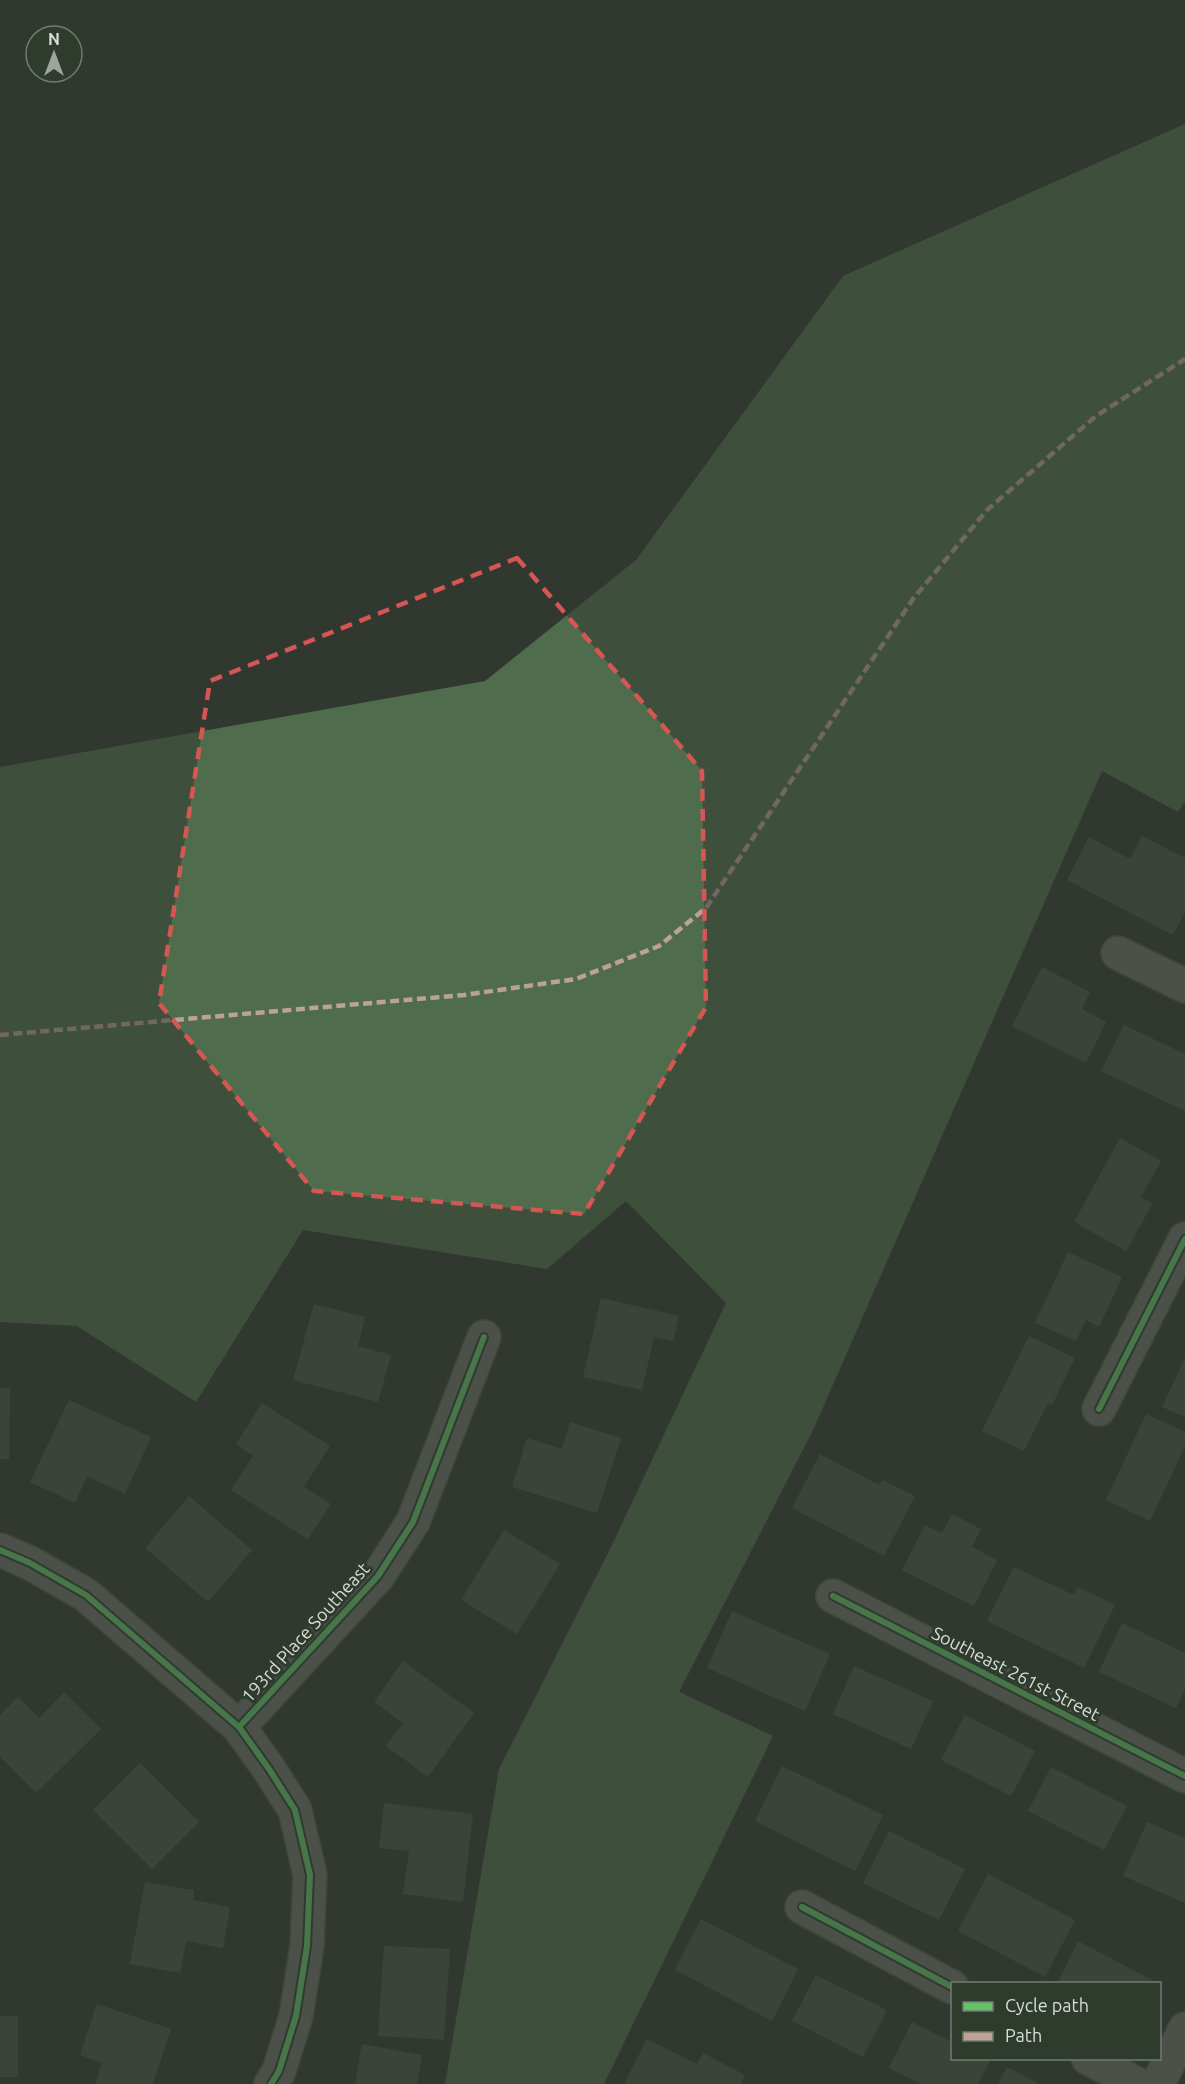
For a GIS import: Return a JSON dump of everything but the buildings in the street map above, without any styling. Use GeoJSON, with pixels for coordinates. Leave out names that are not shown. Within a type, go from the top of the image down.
{"type":"FeatureCollection","features":[{"type":"Feature","properties":{"kind":"street"},"geometry":{"type":"LineString","coordinates":[[1118,953],[1185,986]]}},
{"type":"Feature","properties":{"kind":"street"},"geometry":{"type":"LineString","coordinates":[[1099,1408],[1185,1239]]}},
{"type":"Feature","properties":{"kind":"street","name":"193rd Place Southeast"},"geometry":{"type":"LineString","coordinates":[[271,2084],[279,2071],[296,2016],[307,1946],[310,1875],[295,1810],[239,1727],[378,1576],[412,1522],[484,1337]]}},
{"type":"Feature","properties":{"kind":"street"},"geometry":{"type":"LineString","coordinates":[[0,1550],[30,1563],[86,1594],[239,1727]]}},
{"type":"Feature","properties":{"kind":"street","name":"Southeast 261st Street"},"geometry":{"type":"LineString","coordinates":[[832,1596],[1185,1776]]}},
{"type":"Feature","properties":{"kind":"street"},"geometry":{"type":"LineString","coordinates":[[802,1907],[951,1986]]}},
{"type":"Feature","properties":{"kind":"street"},"geometry":{"type":"LineString","coordinates":[[1158,2084],[1185,2029]]}},
{"type":"Feature","properties":{"kind":"street"},"geometry":{"type":"LineString","coordinates":[[1092,2060],[1137,2084]]}},
{"type":"Feature","properties":{"kind":"highlighted area"},"geometry":{"type":"Polygon","coordinates":[[[517,558],[702,771],[706,1007],[584,1214],[314,1191],[159,1003],[210,681],[517,558]]]}},
{"type":"Feature","properties":{"kind":"green space"},"geometry":{"type":"Polygon","coordinates":[[[1185,124],[1185,801],[1178,812],[1102,771],[814,1428],[679,1692],[773,1736],[604,2084],[445,2084],[499,1769],[611,1547],[726,1303],[626,1201],[547,1269],[303,1230],[196,1402],[77,1326],[0,1322],[0,767],[485,681],[636,560],[843,276],[1185,124]]]}},
{"type":"Feature","properties":{"kind":"marked path"},"geometry":{"type":"LineString","coordinates":[[0,1035],[464,995],[576,979],[659,946],[706,908],[913,599],[987,510],[1096,416],[1185,359]]}},
{"type":"Feature","properties":{"kind":"cycle path"},"geometry":{"type":"LineString","coordinates":[[1099,1409],[1185,1239]]}},
{"type":"Feature","properties":{"kind":"cycle path"},"geometry":{"type":"LineString","coordinates":[[239,1727],[378,1576],[413,1522],[484,1337]]}},
{"type":"Feature","properties":{"kind":"cycle path"},"geometry":{"type":"LineString","coordinates":[[0,1550],[30,1563],[86,1595],[239,1727],[295,1810],[310,1875],[307,1946],[296,2016],[279,2071],[271,2084]]}},
{"type":"Feature","properties":{"kind":"cycle path"},"geometry":{"type":"LineString","coordinates":[[833,1596],[1185,1776]]}},
{"type":"Feature","properties":{"kind":"cycle path"},"geometry":{"type":"LineString","coordinates":[[802,1907],[951,1986]]}}]}
